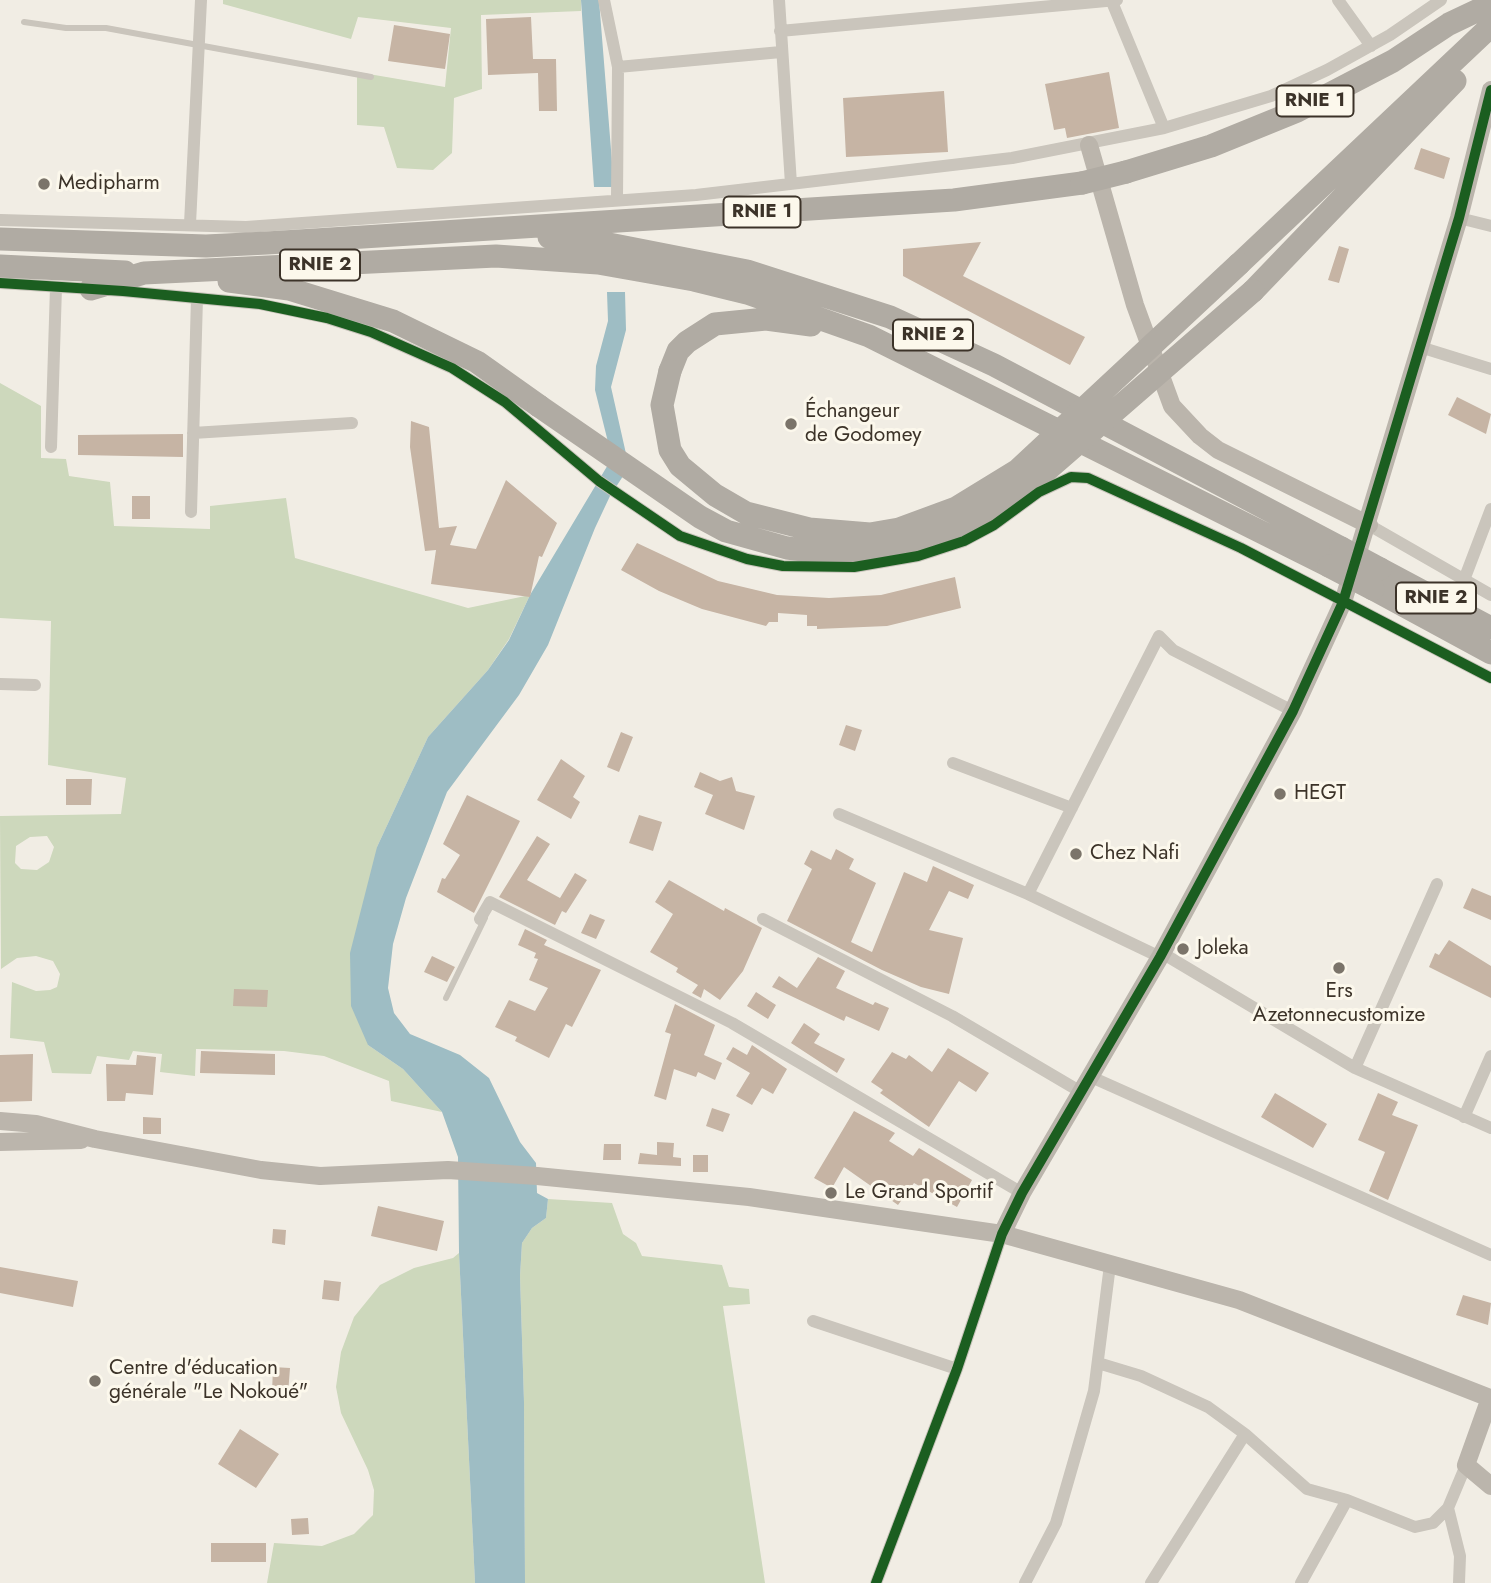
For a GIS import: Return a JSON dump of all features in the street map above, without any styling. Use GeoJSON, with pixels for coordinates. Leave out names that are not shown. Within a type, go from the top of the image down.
{"type":"FeatureCollection","features":[{"type":"Feature","properties":{"kind":"highway","name":"RNIE 1"},"geometry":{"type":"LineString","coordinates":[[0,239],[206,246],[486,231],[954,200],[1082,183],[1211,146],[1297,111],[1393,61],[1449,24],[1491,4]]}},
{"type":"Feature","properties":{"kind":"highway"},"geometry":{"type":"LineString","coordinates":[[869,336],[791,321],[727,320],[705,328],[678,351],[662,405],[670,450],[680,466],[715,495],[746,513],[809,529],[870,534],[899,529],[956,508],[1018,470],[1491,26]]}},
{"type":"Feature","properties":{"kind":"highway"},"geometry":{"type":"LineString","coordinates":[[0,266],[144,273],[289,289],[361,310],[393,321],[477,362],[700,517],[726,531],[787,548],[820,552],[890,550],[954,532],[1013,497],[1054,465],[1253,291],[1436,99],[1491,47]]}},
{"type":"Feature","properties":{"kind":"highway","name":"RNIE 2"},"geometry":{"type":"LineString","coordinates":[[486,231],[604,243],[747,271],[890,317],[994,365],[1376,579],[1491,653]]}},
{"type":"Feature","properties":{"kind":"highway","name":"RNIE 2"},"geometry":{"type":"LineString","coordinates":[[144,273],[436,257],[556,259],[647,271],[747,293],[869,336],[1335,557]]}},
{"type":"Feature","properties":{"kind":"highway"},"geometry":{"type":"LineString","coordinates":[[91,289],[144,273]]}},
{"type":"Feature","properties":{"kind":"highway","name":"RNIE 2"},"geometry":{"type":"LineString","coordinates":[[1376,579],[1491,628]]}},
{"type":"Feature","properties":{"kind":"street"},"geometry":{"type":"LineString","coordinates":[[190,223],[201,0]]}},
{"type":"Feature","properties":{"kind":"street"},"geometry":{"type":"LineString","coordinates":[[604,0],[618,67],[617,200]]}},
{"type":"Feature","properties":{"kind":"street"},"geometry":{"type":"LineString","coordinates":[[779,0],[791,184]]}},
{"type":"Feature","properties":{"kind":"street"},"geometry":{"type":"LineString","coordinates":[[1338,0],[1371,46]]}},
{"type":"Feature","properties":{"kind":"street"},"geometry":{"type":"LineString","coordinates":[[0,220],[83,224],[190,223],[201,228],[246,227],[617,200],[791,184],[1012,158],[1089,145],[1164,128],[1271,96],[1327,71],[1441,0]]}},
{"type":"Feature","properties":{"kind":"street"},"geometry":{"type":"LineString","coordinates":[[780,32],[1114,1],[1164,128]]}},
{"type":"Feature","properties":{"kind":"street"},"geometry":{"type":"LineString","coordinates":[[618,67],[781,52]]}},
{"type":"Feature","properties":{"kind":"street"},"geometry":{"type":"LineString","coordinates":[[876,1583],[957,1369],[1002,1234],[1022,1193],[1161,955],[1293,711],[1343,602],[1459,218],[1491,90]]}},
{"type":"Feature","properties":{"kind":"street"},"geometry":{"type":"LineString","coordinates":[[1089,145],[1135,305],[1172,406],[1200,436],[1218,450],[1368,526],[1491,595]]}},
{"type":"Feature","properties":{"kind":"street"},"geometry":{"type":"LineString","coordinates":[[1459,218],[1491,226]]}},
{"type":"Feature","properties":{"kind":"street"},"geometry":{"type":"LineString","coordinates":[[0,283],[260,304],[327,318],[412,348],[452,368],[505,402],[599,481],[680,536],[716,550],[783,566],[855,567],[918,556],[964,541],[994,525],[1039,492],[1071,477],[1088,478],[1241,548],[1491,678]]}},
{"type":"Feature","properties":{"kind":"street"},"geometry":{"type":"LineString","coordinates":[[51,447],[56,287]]}},
{"type":"Feature","properties":{"kind":"street"},"geometry":{"type":"LineString","coordinates":[[191,512],[197,298]]}},
{"type":"Feature","properties":{"kind":"street"},"geometry":{"type":"LineString","coordinates":[[1420,347],[1491,369]]}},
{"type":"Feature","properties":{"kind":"street"},"geometry":{"type":"LineString","coordinates":[[194,433],[352,423]]}},
{"type":"Feature","properties":{"kind":"street"},"geometry":{"type":"LineString","coordinates":[[1464,580],[1491,509]]}},
{"type":"Feature","properties":{"kind":"street"},"geometry":{"type":"LineString","coordinates":[[1028,894],[1159,636],[1173,650],[1293,711]]}},
{"type":"Feature","properties":{"kind":"street"},"geometry":{"type":"LineString","coordinates":[[0,684],[35,685]]}},
{"type":"Feature","properties":{"kind":"street"},"geometry":{"type":"LineString","coordinates":[[953,763],[1072,808]]}},
{"type":"Feature","properties":{"kind":"street"},"geometry":{"type":"LineString","coordinates":[[839,814],[1028,894],[1161,955],[1355,1068],[1491,1128]]}},
{"type":"Feature","properties":{"kind":"street"},"geometry":{"type":"LineString","coordinates":[[1355,1068],[1437,884]]}},
{"type":"Feature","properties":{"kind":"street"},"geometry":{"type":"LineString","coordinates":[[480,919],[490,902],[732,1023],[1022,1193]]}},
{"type":"Feature","properties":{"kind":"street"},"geometry":{"type":"LineString","coordinates":[[762,919],[1085,1084],[1491,1255]]}},
{"type":"Feature","properties":{"kind":"street"},"geometry":{"type":"LineString","coordinates":[[1464,1117],[1491,1056]]}},
{"type":"Feature","properties":{"kind":"street"},"geometry":{"type":"LineString","coordinates":[[0,1121],[36,1124],[94,1139],[261,1170],[320,1176],[447,1170],[537,1177],[749,1197],[1002,1234],[1239,1300],[1490,1396],[1448,1508],[1433,1523],[1415,1527],[1347,1500],[1307,1489],[1245,1434],[1191,1398],[1141,1376],[1098,1363]]}},
{"type":"Feature","properties":{"kind":"street"},"geometry":{"type":"LineString","coordinates":[[0,1142],[94,1139]]}},
{"type":"Feature","properties":{"kind":"street"},"geometry":{"type":"LineString","coordinates":[[1025,1583],[1056,1522],[1065,1497],[1098,1363],[1100,1322],[1110,1265]]}},
{"type":"Feature","properties":{"kind":"street"},"geometry":{"type":"LineString","coordinates":[[813,1321],[957,1369]]}},
{"type":"Feature","properties":{"kind":"street"},"geometry":{"type":"LineString","coordinates":[[1151,1583],[1245,1434]]}},
{"type":"Feature","properties":{"kind":"street"},"geometry":{"type":"LineString","coordinates":[[1465,1465],[1491,1486]]}},
{"type":"Feature","properties":{"kind":"street"},"geometry":{"type":"LineString","coordinates":[[1301,1583],[1347,1500]]}},
{"type":"Feature","properties":{"kind":"street"},"geometry":{"type":"LineString","coordinates":[[1448,1508],[1460,1556],[1459,1583]]}},
{"type":"Feature","properties":{"kind":"lane"},"geometry":{"type":"LineString","coordinates":[[24,22],[66,28],[106,28],[370,77]]}},
{"type":"Feature","properties":{"kind":"lane"},"geometry":{"type":"LineString","coordinates":[[446,998],[492,904]]}},
{"type":"Feature","properties":{"kind":"green space"},"geometry":{"type":"Polygon","coordinates":[[[223,0],[581,0],[581,11],[481,15],[482,89],[454,98],[452,153],[433,170],[397,168],[384,127],[357,125],[357,72],[445,87],[451,28],[358,17],[351,39],[223,4],[223,0]]]}},
{"type":"Feature","properties":{"kind":"green space"},"geometry":{"type":"Polygon","coordinates":[[[0,383],[41,406],[41,458],[66,459],[69,476],[110,482],[114,526],[210,529],[210,506],[286,498],[295,558],[468,608],[530,595],[509,639],[488,670],[428,737],[377,847],[368,1045],[403,1069],[442,1112],[391,1101],[389,1081],[324,1056],[284,1051],[196,1049],[195,1076],[160,1072],[162,1054],[133,1051],[129,1060],[97,1056],[91,1074],[52,1073],[44,1042],[10,1038],[12,982],[36,991],[50,990],[57,987],[60,974],[53,961],[36,956],[17,958],[1,969],[0,816],[121,814],[126,778],[48,765],[51,621],[0,618],[0,383]],[[47,836],[30,837],[16,846],[15,863],[21,869],[37,870],[49,862],[54,847],[47,836]]]}},
{"type":"Feature","properties":{"kind":"green space"},"geometry":{"type":"Polygon","coordinates":[[[548,1199],[612,1203],[623,1234],[636,1243],[642,1256],[722,1265],[729,1287],[749,1289],[750,1304],[723,1306],[765,1583],[525,1583],[520,1276],[522,1243],[532,1228],[546,1218],[548,1199]]]}},
{"type":"Feature","properties":{"kind":"green space"},"geometry":{"type":"Polygon","coordinates":[[[459,1253],[475,1583],[267,1583],[274,1543],[322,1546],[354,1534],[373,1515],[374,1490],[368,1470],[341,1413],[336,1387],[341,1352],[354,1317],[380,1285],[414,1268],[453,1258],[459,1253]]]}},
{"type":"Feature","properties":{"kind":"water"},"geometry":{"type":"Polygon","coordinates":[[[581,0],[599,0],[614,187],[594,187],[581,0]]]}},
{"type":"Feature","properties":{"kind":"water"},"geometry":{"type":"Polygon","coordinates":[[[607,292],[625,292],[626,330],[611,387],[629,467],[610,496],[595,528],[548,645],[519,695],[447,792],[406,898],[393,944],[388,988],[394,1013],[410,1034],[460,1055],[489,1078],[520,1142],[536,1163],[537,1193],[548,1199],[546,1218],[532,1228],[522,1243],[520,1276],[525,1583],[475,1583],[459,1253],[458,1157],[442,1112],[403,1069],[368,1045],[351,1006],[350,953],[377,847],[428,737],[488,670],[509,640],[530,595],[612,458],[595,390],[596,366],[608,321],[607,292]]]}},
{"type":"Feature","properties":{"kind":"building"},"geometry":{"type":"Polygon","coordinates":[[[531,17],[533,59],[556,59],[557,111],[539,111],[538,73],[488,75],[486,19],[531,17]]]}},
{"type":"Feature","properties":{"kind":"building"},"geometry":{"type":"Polygon","coordinates":[[[394,25],[450,34],[445,69],[388,61],[394,25]]]}},
{"type":"Feature","properties":{"kind":"building"},"geometry":{"type":"Polygon","coordinates":[[[1109,72],[1119,128],[1067,138],[1065,128],[1054,130],[1045,84],[1109,72]]]}},
{"type":"Feature","properties":{"kind":"building"},"geometry":{"type":"Polygon","coordinates":[[[944,91],[948,152],[846,157],[843,98],[944,91]]]}},
{"type":"Feature","properties":{"kind":"building"},"geometry":{"type":"Polygon","coordinates":[[[1421,148],[1450,158],[1444,179],[1414,169],[1421,148]]]}},
{"type":"Feature","properties":{"kind":"building"},"geometry":{"type":"Polygon","coordinates":[[[981,242],[963,276],[1085,337],[1070,365],[903,276],[903,249],[981,242]]]}},
{"type":"Feature","properties":{"kind":"building"},"geometry":{"type":"Polygon","coordinates":[[[1339,246],[1349,249],[1339,283],[1328,280],[1339,246]]]}},
{"type":"Feature","properties":{"kind":"building"},"geometry":{"type":"Polygon","coordinates":[[[1457,397],[1491,414],[1486,434],[1448,415],[1457,397]]]}},
{"type":"Feature","properties":{"kind":"building"},"geometry":{"type":"Polygon","coordinates":[[[411,421],[429,427],[439,528],[457,526],[450,545],[476,549],[506,480],[557,523],[542,557],[539,556],[530,597],[431,584],[436,550],[425,551],[410,447],[411,421]]]}},
{"type":"Feature","properties":{"kind":"building"},"geometry":{"type":"Polygon","coordinates":[[[183,434],[183,457],[78,455],[78,435],[183,434]]]}},
{"type":"Feature","properties":{"kind":"building"},"geometry":{"type":"Polygon","coordinates":[[[132,496],[150,496],[150,519],[132,519],[132,496]]]}},
{"type":"Feature","properties":{"kind":"building"},"geometry":{"type":"Polygon","coordinates":[[[637,543],[718,581],[777,595],[829,598],[881,595],[955,577],[961,608],[887,626],[817,629],[817,626],[807,626],[807,615],[778,613],[778,622],[769,622],[766,626],[702,609],[659,591],[621,570],[637,543]]]}},
{"type":"Feature","properties":{"kind":"building"},"geometry":{"type":"Polygon","coordinates":[[[846,725],[862,730],[855,751],[839,745],[846,725]]]}},
{"type":"Feature","properties":{"kind":"building"},"geometry":{"type":"Polygon","coordinates":[[[621,732],[633,737],[619,772],[607,767],[621,732]]]}},
{"type":"Feature","properties":{"kind":"building"},"geometry":{"type":"Polygon","coordinates":[[[561,759],[585,776],[573,797],[580,802],[571,819],[537,800],[561,759]]]}},
{"type":"Feature","properties":{"kind":"building"},"geometry":{"type":"Polygon","coordinates":[[[700,772],[720,781],[732,777],[736,791],[755,796],[744,830],[705,814],[713,795],[694,787],[700,772]]]}},
{"type":"Feature","properties":{"kind":"building"},"geometry":{"type":"Polygon","coordinates":[[[66,779],[92,779],[91,805],[66,805],[66,779]]]}},
{"type":"Feature","properties":{"kind":"building"},"geometry":{"type":"Polygon","coordinates":[[[467,795],[520,821],[474,913],[437,892],[442,878],[445,879],[460,855],[443,844],[467,795]]]}},
{"type":"Feature","properties":{"kind":"building"},"geometry":{"type":"Polygon","coordinates":[[[639,815],[662,822],[653,851],[629,843],[639,815]]]}},
{"type":"Feature","properties":{"kind":"building"},"geometry":{"type":"Polygon","coordinates":[[[537,836],[550,844],[527,880],[560,898],[575,873],[587,880],[566,913],[562,911],[555,925],[499,897],[537,836]]]}},
{"type":"Feature","properties":{"kind":"building"},"geometry":{"type":"Polygon","coordinates":[[[836,849],[854,859],[849,869],[876,883],[851,942],[872,952],[904,872],[927,882],[933,866],[974,885],[968,899],[949,891],[929,930],[963,938],[949,994],[921,987],[882,970],[787,921],[812,869],[804,864],[811,850],[831,860],[836,849]]]}},
{"type":"Feature","properties":{"kind":"building"},"geometry":{"type":"Polygon","coordinates":[[[669,880],[724,911],[725,908],[762,928],[743,971],[720,1000],[704,989],[701,998],[692,993],[698,985],[676,972],[678,968],[650,952],[673,914],[655,902],[669,880]]]}},
{"type":"Feature","properties":{"kind":"building"},"geometry":{"type":"Polygon","coordinates":[[[1472,888],[1491,896],[1491,920],[1463,908],[1472,888]]]}},
{"type":"Feature","properties":{"kind":"building"},"geometry":{"type":"Polygon","coordinates":[[[590,914],[605,920],[596,939],[581,933],[590,914]]]}},
{"type":"Feature","properties":{"kind":"building"},"geometry":{"type":"Polygon","coordinates":[[[525,929],[547,940],[544,945],[601,970],[572,1027],[566,1024],[549,1058],[515,1041],[517,1037],[495,1027],[509,1000],[535,1011],[548,988],[529,980],[538,959],[534,958],[536,953],[518,945],[525,929]]]}},
{"type":"Feature","properties":{"kind":"building"},"geometry":{"type":"Polygon","coordinates":[[[1449,940],[1491,966],[1491,998],[1429,967],[1435,953],[1439,955],[1449,940]]]}},
{"type":"Feature","properties":{"kind":"building"},"geometry":{"type":"Polygon","coordinates":[[[432,956],[455,967],[447,982],[424,972],[432,956]]]}},
{"type":"Feature","properties":{"kind":"building"},"geometry":{"type":"Polygon","coordinates":[[[818,957],[845,971],[836,988],[873,1005],[875,1002],[889,1008],[879,1031],[846,1016],[844,1021],[772,987],[779,976],[797,988],[818,957]]]}},
{"type":"Feature","properties":{"kind":"building"},"geometry":{"type":"Polygon","coordinates":[[[234,989],[268,990],[267,1007],[233,1006],[234,989]]]}},
{"type":"Feature","properties":{"kind":"building"},"geometry":{"type":"Polygon","coordinates":[[[756,992],[776,1005],[768,1019],[747,1006],[756,992]]]}},
{"type":"Feature","properties":{"kind":"building"},"geometry":{"type":"Polygon","coordinates":[[[675,1004],[715,1025],[704,1055],[722,1063],[715,1080],[698,1072],[696,1077],[674,1069],[666,1100],[654,1096],[671,1034],[665,1032],[675,1004]]]}},
{"type":"Feature","properties":{"kind":"building"},"geometry":{"type":"Polygon","coordinates":[[[804,1023],[820,1034],[814,1043],[845,1059],[837,1073],[791,1043],[804,1023]]]}},
{"type":"Feature","properties":{"kind":"building"},"geometry":{"type":"Polygon","coordinates":[[[752,1045],[787,1069],[773,1094],[762,1088],[752,1105],[736,1096],[750,1073],[726,1059],[733,1047],[747,1055],[752,1045]]]}},
{"type":"Feature","properties":{"kind":"building"},"geometry":{"type":"Polygon","coordinates":[[[948,1048],[989,1073],[976,1092],[959,1081],[929,1127],[880,1093],[883,1090],[871,1082],[892,1052],[906,1059],[909,1055],[932,1072],[948,1048]]]}},
{"type":"Feature","properties":{"kind":"building"},"geometry":{"type":"Polygon","coordinates":[[[201,1051],[275,1054],[275,1075],[200,1073],[201,1051]]]}},
{"type":"Feature","properties":{"kind":"building"},"geometry":{"type":"Polygon","coordinates":[[[33,1054],[32,1101],[0,1102],[0,1055],[33,1054]]]}},
{"type":"Feature","properties":{"kind":"building"},"geometry":{"type":"Polygon","coordinates":[[[137,1055],[156,1057],[153,1095],[126,1093],[125,1101],[107,1101],[106,1064],[136,1065],[137,1055]]]}},
{"type":"Feature","properties":{"kind":"building"},"geometry":{"type":"Polygon","coordinates":[[[1275,1093],[1327,1124],[1313,1148],[1261,1117],[1275,1093]]]}},
{"type":"Feature","properties":{"kind":"building"},"geometry":{"type":"Polygon","coordinates":[[[1378,1093],[1398,1102],[1392,1115],[1418,1125],[1388,1200],[1369,1191],[1385,1152],[1358,1140],[1378,1093]]]}},
{"type":"Feature","properties":{"kind":"building"},"geometry":{"type":"Polygon","coordinates":[[[712,1108],[730,1114],[723,1132],[706,1126],[712,1108]]]}},
{"type":"Feature","properties":{"kind":"building"},"geometry":{"type":"Polygon","coordinates":[[[854,1111],[895,1133],[889,1141],[913,1156],[919,1148],[972,1180],[957,1207],[914,1183],[898,1205],[844,1167],[832,1188],[814,1178],[854,1111]]]}},
{"type":"Feature","properties":{"kind":"building"},"geometry":{"type":"Polygon","coordinates":[[[143,1117],[161,1118],[161,1134],[143,1134],[143,1117]]]}},
{"type":"Feature","properties":{"kind":"building"},"geometry":{"type":"Polygon","coordinates":[[[657,1142],[674,1143],[673,1157],[681,1158],[681,1166],[638,1164],[640,1153],[657,1155],[657,1142]]]}},
{"type":"Feature","properties":{"kind":"building"},"geometry":{"type":"Polygon","coordinates":[[[604,1144],[621,1144],[621,1160],[603,1160],[604,1144]]]}},
{"type":"Feature","properties":{"kind":"building"},"geometry":{"type":"Polygon","coordinates":[[[693,1155],[708,1155],[708,1172],[693,1172],[693,1155]]]}},
{"type":"Feature","properties":{"kind":"building"},"geometry":{"type":"Polygon","coordinates":[[[378,1206],[444,1221],[437,1251],[371,1236],[378,1206]]]}},
{"type":"Feature","properties":{"kind":"building"},"geometry":{"type":"Polygon","coordinates":[[[273,1229],[286,1230],[285,1245],[272,1243],[273,1229]]]}},
{"type":"Feature","properties":{"kind":"building"},"geometry":{"type":"Polygon","coordinates":[[[0,1267],[78,1281],[73,1307],[0,1293],[0,1267]]]}},
{"type":"Feature","properties":{"kind":"building"},"geometry":{"type":"Polygon","coordinates":[[[324,1280],[341,1282],[339,1301],[322,1299],[324,1280]]]}},
{"type":"Feature","properties":{"kind":"building"},"geometry":{"type":"Polygon","coordinates":[[[1463,1295],[1491,1303],[1488,1325],[1456,1315],[1463,1295]]]}},
{"type":"Feature","properties":{"kind":"building"},"geometry":{"type":"Polygon","coordinates":[[[273,1367],[290,1368],[288,1394],[272,1393],[273,1367]]]}},
{"type":"Feature","properties":{"kind":"building"},"geometry":{"type":"Polygon","coordinates":[[[240,1429],[279,1454],[256,1488],[218,1464],[240,1429]]]}},
{"type":"Feature","properties":{"kind":"building"},"geometry":{"type":"Polygon","coordinates":[[[308,1518],[309,1534],[292,1535],[291,1519],[308,1518]]]}},
{"type":"Feature","properties":{"kind":"building"},"geometry":{"type":"Polygon","coordinates":[[[211,1543],[266,1543],[266,1562],[211,1562],[211,1543]]]}},
{"type":"Feature","properties":{"kind":"cycle path"},"geometry":{"type":"LineString","coordinates":[[876,1583],[957,1369],[1002,1234],[1022,1193],[1160,957],[1293,711],[1343,602],[1459,218],[1491,90]]}},
{"type":"Feature","properties":{"kind":"cycle path"},"geometry":{"type":"LineString","coordinates":[[0,283],[260,304],[327,318],[371,332],[452,368],[505,402],[599,481],[680,536],[747,559],[783,566],[854,567],[918,556],[964,541],[994,525],[1039,492],[1071,477],[1088,478],[1241,548],[1491,678]]}},
{"type":"Feature","properties":{"kind":"place","name":"Medipharm"},"geometry":{"type":"Point","coordinates":[44,184]}},
{"type":"Feature","properties":{"kind":"place","name":"Échangeur de Godomey"},"geometry":{"type":"Point","coordinates":[791,424]}},
{"type":"Feature","properties":{"kind":"place","name":"HEGT"},"geometry":{"type":"Point","coordinates":[1280,794]}},
{"type":"Feature","properties":{"kind":"place","name":"Chez Nafi"},"geometry":{"type":"Point","coordinates":[1076,854]}},
{"type":"Feature","properties":{"kind":"place","name":"Joleka"},"geometry":{"type":"Point","coordinates":[1183,949]}},
{"type":"Feature","properties":{"kind":"place","name":"Ers Azetonnecustomize"},"geometry":{"type":"Point","coordinates":[1339,968]}},
{"type":"Feature","properties":{"kind":"place","name":"Le Grand Sportif"},"geometry":{"type":"Point","coordinates":[831,1193]}},
{"type":"Feature","properties":{"kind":"place","name":"Centre d'éducation générale \"Le Nokoué\""},"geometry":{"type":"Point","coordinates":[95,1381]}}]}
